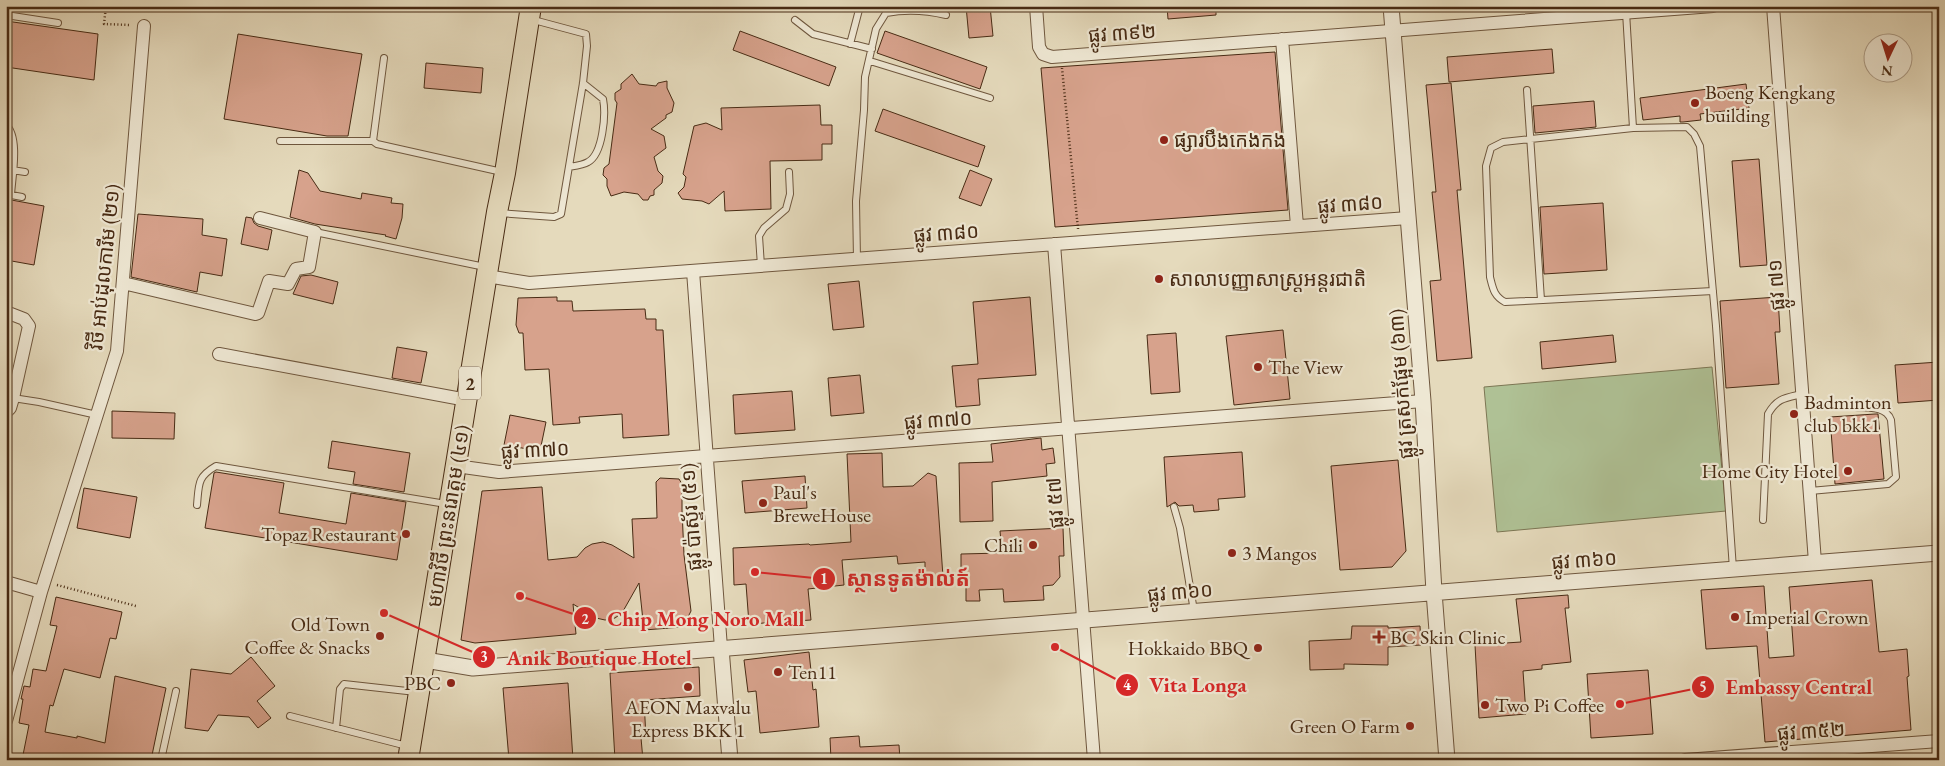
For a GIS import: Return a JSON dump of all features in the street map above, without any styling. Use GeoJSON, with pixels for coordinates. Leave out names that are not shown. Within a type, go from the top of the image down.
{"type":"FeatureCollection","features":[{"type":"Feature","properties":{"kind":"main road","name":"មហាវិថី ព្រះនរោត្តម (៤១)"},"geometry":{"type":"LineString","coordinates":[[410,753],[530,12]]}},
{"type":"Feature","properties":{"kind":"street","name":"ផ្លូវ ៣៩២"},"geometry":{"type":"LineString","coordinates":[[1036,6],[1039,47],[1043,54],[1052,57],[1713,6]]}},
{"type":"Feature","properties":{"kind":"street","name":"ផ្លូវ ត្រសក់ផ្អែម (៦៣)"},"geometry":{"type":"LineString","coordinates":[[1391,6],[1423,401],[1434,592],[1447,760]]}},
{"type":"Feature","properties":{"kind":"street","name":"ផ្លូវ ៧១"},"geometry":{"type":"LineString","coordinates":[[1773,6],[1815,562]]}},
{"type":"Feature","properties":{"kind":"street","name":"វិថី អាប់ដុលការីម (២១)"},"geometry":{"type":"LineString","coordinates":[[6,721],[42,587],[117,351],[144,26]]}},
{"type":"Feature","properties":{"kind":"street"},"geometry":{"type":"LineString","coordinates":[[1282,40],[1296,226]]}},
{"type":"Feature","properties":{"kind":"street"},"geometry":{"type":"LineString","coordinates":[[123,283],[255,314],[260,312],[269,280],[288,284],[296,269],[309,267],[315,232],[260,218]]}},
{"type":"Feature","properties":{"kind":"street","name":"ផ្លូវ ៣៨០"},"geometry":{"type":"LineString","coordinates":[[488,272],[529,283],[1408,218]]}},
{"type":"Feature","properties":{"kind":"street","name":"ផ្លូវ ៥៧"},"geometry":{"type":"LineString","coordinates":[[1054,244],[1094,760]]}},
{"type":"Feature","properties":{"kind":"street","name":"ផ្លូវ ប៉ាស្ទ័រ (៥១)"},"geometry":{"type":"LineString","coordinates":[[693,271],[730,760]]}},
{"type":"Feature","properties":{"kind":"street"},"geometry":{"type":"LineString","coordinates":[[6,312],[24,319],[29,326],[13,398],[10,408],[6,412]]}},
{"type":"Feature","properties":{"kind":"street"},"geometry":{"type":"LineString","coordinates":[[220,354],[467,400]]}},
{"type":"Feature","properties":{"kind":"street","name":"ផ្លូវ ៣៧០"},"geometry":{"type":"LineString","coordinates":[[456,466],[499,472],[1423,401]]}},
{"type":"Feature","properties":{"kind":"street","name":"ផ្លូវ ៣៦០"},"geometry":{"type":"LineString","coordinates":[[425,660],[473,668],[1939,553]]}},
{"type":"Feature","properties":{"kind":"street"},"geometry":{"type":"LineString","coordinates":[[6,582],[42,587]]}},
{"type":"Feature","properties":{"kind":"street","name":"ផ្លូវ ៣៥២"},"geometry":{"type":"LineString","coordinates":[[1685,760],[1939,741]]}},
{"type":"Feature","properties":{"kind":"lane"},"geometry":{"type":"LineString","coordinates":[[850,44],[860,6]]}},
{"type":"Feature","properties":{"kind":"lane"},"geometry":{"type":"LineString","coordinates":[[857,259],[856,200],[865,77],[876,29],[886,13],[903,10],[926,10],[946,15]]}},
{"type":"Feature","properties":{"kind":"lane"},"geometry":{"type":"LineString","coordinates":[[498,212],[554,217],[561,214],[583,83],[588,46],[586,34],[530,12]]}},
{"type":"Feature","properties":{"kind":"lane"},"geometry":{"type":"LineString","coordinates":[[1626,12],[1633,128]]}},
{"type":"Feature","properties":{"kind":"lane"},"geometry":{"type":"LineString","coordinates":[[6,15],[58,24]]}},
{"type":"Feature","properties":{"kind":"lane"},"geometry":{"type":"LineString","coordinates":[[795,20],[814,34],[872,49]]}},
{"type":"Feature","properties":{"kind":"lane"},"geometry":{"type":"LineString","coordinates":[[373,141],[384,58]]}},
{"type":"Feature","properties":{"kind":"lane"},"geometry":{"type":"LineString","coordinates":[[870,61],[990,98]]}},
{"type":"Feature","properties":{"kind":"lane"},"geometry":{"type":"LineString","coordinates":[[568,167],[587,163],[594,158],[599,148],[604,106],[603,99],[583,83]]}},
{"type":"Feature","properties":{"kind":"lane"},"geometry":{"type":"LineString","coordinates":[[1527,90],[1541,300]]}},
{"type":"Feature","properties":{"kind":"lane"},"geometry":{"type":"LineString","coordinates":[[6,125],[11,129],[14,140],[9,195],[22,197]]}},
{"type":"Feature","properties":{"kind":"lane"},"geometry":{"type":"LineString","coordinates":[[1713,291],[1506,302],[1497,297],[1490,277],[1486,166],[1491,148],[1503,142],[1531,138],[1633,128],[1687,127],[1694,134],[1700,146],[1713,291],[1733,569]]}},
{"type":"Feature","properties":{"kind":"lane"},"geometry":{"type":"LineString","coordinates":[[280,141],[373,141],[377,144],[505,173]]}},
{"type":"Feature","properties":{"kind":"lane"},"geometry":{"type":"LineString","coordinates":[[12,170],[25,172]]}},
{"type":"Feature","properties":{"kind":"lane"},"geometry":{"type":"LineString","coordinates":[[760,266],[759,236],[764,228],[786,209],[790,194],[789,172]]}},
{"type":"Feature","properties":{"kind":"lane"},"geometry":{"type":"LineString","coordinates":[[315,232],[488,272]]}},
{"type":"Feature","properties":{"kind":"lane"},"geometry":{"type":"LineString","coordinates":[[1763,520],[1768,414],[1774,403],[1781,399],[1803,394]]}},
{"type":"Feature","properties":{"kind":"lane"},"geometry":{"type":"LineString","coordinates":[[13,398],[97,415]]}},
{"type":"Feature","properties":{"kind":"lane"},"geometry":{"type":"LineString","coordinates":[[1810,491],[1888,484],[1896,477],[1889,414],[1882,410],[1855,407]]}},
{"type":"Feature","properties":{"kind":"lane"},"geometry":{"type":"LineString","coordinates":[[197,505],[200,483],[204,473],[216,466],[450,505]]}},
{"type":"Feature","properties":{"kind":"lane"},"geometry":{"type":"LineString","coordinates":[[1174,507],[1180,528],[1194,612]]}},
{"type":"Feature","properties":{"kind":"lane"},"geometry":{"type":"LineString","coordinates":[[336,728],[340,689],[344,684],[420,692]]}},
{"type":"Feature","properties":{"kind":"lane"},"geometry":{"type":"LineString","coordinates":[[161,760],[176,690]]}},
{"type":"Feature","properties":{"kind":"lane"},"geometry":{"type":"LineString","coordinates":[[290,716],[336,728],[410,753]]}},
{"type":"Feature","properties":{"kind":"path"},"geometry":{"type":"LineString","coordinates":[[106,6],[104,24],[144,26]]}},
{"type":"Feature","properties":{"kind":"path"},"geometry":{"type":"LineString","coordinates":[[1061,56],[1079,242]]}},
{"type":"Feature","properties":{"kind":"path"},"geometry":{"type":"LineString","coordinates":[[42,587],[136,606]]}},
{"type":"Feature","properties":{"kind":"green space"},"geometry":{"type":"Polygon","coordinates":[[[1712,367],[1726,511],[1497,532],[1484,387],[1712,367]]]}},
{"type":"Feature","properties":{"kind":"building"},"geometry":{"type":"Polygon","coordinates":[[[966,6],[990,6],[993,36],[969,38],[966,6]]]}},
{"type":"Feature","properties":{"kind":"building"},"geometry":{"type":"Polygon","coordinates":[[[1167,6],[1216,6],[1216,15],[1168,19],[1167,6]]]}},
{"type":"Feature","properties":{"kind":"building"},"geometry":{"type":"Polygon","coordinates":[[[6,21],[98,34],[94,80],[6,67],[6,21]]]}},
{"type":"Feature","properties":{"kind":"building"},"geometry":{"type":"Polygon","coordinates":[[[740,31],[836,67],[829,86],[733,50],[740,31]]]}},
{"type":"Feature","properties":{"kind":"building"},"geometry":{"type":"Polygon","coordinates":[[[885,31],[987,67],[980,89],[877,53],[885,31]]]}},
{"type":"Feature","properties":{"kind":"building"},"geometry":{"type":"Polygon","coordinates":[[[238,34],[362,54],[348,136],[327,136],[224,119],[238,34]]]}},
{"type":"Feature","properties":{"kind":"building"},"geometry":{"type":"Polygon","coordinates":[[[1552,49],[1554,73],[1449,82],[1447,57],[1552,49]]]}},
{"type":"Feature","properties":{"kind":"building","name":"ផ្សារបឹងកេងកង"},"geometry":{"type":"Polygon","coordinates":[[[1275,52],[1288,210],[1055,227],[1041,68],[1275,52]]]}},
{"type":"Feature","properties":{"kind":"building"},"geometry":{"type":"Polygon","coordinates":[[[426,63],[483,68],[481,93],[424,88],[426,63]]]}},
{"type":"Feature","properties":{"kind":"building"},"geometry":{"type":"Polygon","coordinates":[[[632,74],[639,84],[656,86],[658,83],[667,81],[667,88],[674,103],[672,112],[651,129],[664,136],[666,148],[654,157],[658,171],[663,176],[662,183],[654,190],[654,195],[650,196],[648,200],[643,200],[638,194],[624,192],[611,196],[607,186],[607,179],[603,175],[604,168],[609,164],[617,103],[615,93],[621,89],[621,84],[632,74]]]}},
{"type":"Feature","properties":{"kind":"building"},"geometry":{"type":"Polygon","coordinates":[[[1451,83],[1461,190],[1457,190],[1472,358],[1437,361],[1430,281],[1441,280],[1432,192],[1436,192],[1426,85],[1451,83]]]}},
{"type":"Feature","properties":{"kind":"building","name":"Boeng Kengkang building"},"geometry":{"type":"Polygon","coordinates":[[[1746,84],[1749,108],[1700,114],[1701,120],[1680,122],[1680,116],[1643,120],[1640,98],[1746,84]]]}},
{"type":"Feature","properties":{"kind":"building"},"geometry":{"type":"Polygon","coordinates":[[[1594,101],[1596,127],[1535,133],[1533,106],[1594,101]]]}},
{"type":"Feature","properties":{"kind":"building"},"geometry":{"type":"Polygon","coordinates":[[[820,105],[821,125],[832,125],[832,144],[822,144],[822,160],[770,161],[771,209],[725,211],[724,191],[709,204],[702,201],[682,199],[678,193],[684,187],[686,177],[683,174],[694,126],[706,123],[722,130],[721,108],[820,105]]]}},
{"type":"Feature","properties":{"kind":"building"},"geometry":{"type":"Polygon","coordinates":[[[883,109],[985,146],[978,167],[875,131],[883,109]]]}},
{"type":"Feature","properties":{"kind":"building"},"geometry":{"type":"Polygon","coordinates":[[[1759,159],[1767,265],[1740,267],[1732,161],[1759,159]]]}},
{"type":"Feature","properties":{"kind":"building"},"geometry":{"type":"Polygon","coordinates":[[[299,170],[308,173],[320,191],[361,199],[362,193],[392,198],[391,203],[403,204],[402,218],[396,239],[386,235],[315,224],[290,217],[299,170]]]}},
{"type":"Feature","properties":{"kind":"building"},"geometry":{"type":"Polygon","coordinates":[[[970,170],[992,179],[981,206],[959,198],[970,170]]]}},
{"type":"Feature","properties":{"kind":"building"},"geometry":{"type":"Polygon","coordinates":[[[6,199],[44,206],[34,265],[6,260],[6,199]]]}},
{"type":"Feature","properties":{"kind":"building"},"geometry":{"type":"Polygon","coordinates":[[[1603,203],[1607,270],[1544,274],[1540,207],[1603,203]]]}},
{"type":"Feature","properties":{"kind":"building"},"geometry":{"type":"Polygon","coordinates":[[[138,214],[203,219],[202,235],[227,239],[222,276],[200,272],[197,292],[131,277],[138,214]]]}},
{"type":"Feature","properties":{"kind":"building"},"geometry":{"type":"Polygon","coordinates":[[[246,217],[252,218],[258,226],[272,230],[268,250],[241,244],[246,217]]]}},
{"type":"Feature","properties":{"kind":"building"},"geometry":{"type":"Polygon","coordinates":[[[311,275],[338,282],[333,304],[293,294],[301,276],[311,275]]]}},
{"type":"Feature","properties":{"kind":"building"},"geometry":{"type":"Polygon","coordinates":[[[859,281],[864,327],[833,330],[828,284],[859,281]]]}},
{"type":"Feature","properties":{"kind":"building"},"geometry":{"type":"Polygon","coordinates":[[[557,297],[557,301],[572,301],[573,311],[645,309],[646,319],[656,319],[656,330],[663,330],[669,435],[623,438],[622,414],[579,417],[580,423],[553,425],[549,369],[525,370],[523,333],[519,333],[516,325],[518,298],[557,297]]]}},
{"type":"Feature","properties":{"kind":"building"},"geometry":{"type":"Polygon","coordinates":[[[1030,297],[1036,375],[978,379],[980,405],[956,407],[952,366],[978,364],[973,302],[1030,297]]]}},
{"type":"Feature","properties":{"kind":"building"},"geometry":{"type":"Polygon","coordinates":[[[1778,297],[1780,332],[1775,332],[1779,384],[1726,388],[1720,301],[1778,297]]]}},
{"type":"Feature","properties":{"kind":"building","name":"The View"},"geometry":{"type":"Polygon","coordinates":[[[1283,330],[1290,399],[1234,405],[1226,336],[1283,330]]]}},
{"type":"Feature","properties":{"kind":"building"},"geometry":{"type":"Polygon","coordinates":[[[1176,333],[1180,392],[1151,394],[1147,335],[1176,333]]]}},
{"type":"Feature","properties":{"kind":"building"},"geometry":{"type":"Polygon","coordinates":[[[1613,335],[1616,362],[1542,369],[1540,342],[1613,335]]]}},
{"type":"Feature","properties":{"kind":"building"},"geometry":{"type":"Polygon","coordinates":[[[397,347],[427,352],[421,383],[392,378],[397,347]]]}},
{"type":"Feature","properties":{"kind":"building"},"geometry":{"type":"Polygon","coordinates":[[[1939,362],[1939,400],[1898,403],[1895,365],[1939,362]]]}},
{"type":"Feature","properties":{"kind":"building"},"geometry":{"type":"Polygon","coordinates":[[[860,375],[864,413],[831,416],[828,378],[860,375]]]}},
{"type":"Feature","properties":{"kind":"building"},"geometry":{"type":"Polygon","coordinates":[[[792,391],[795,430],[735,434],[733,395],[792,391]]]}},
{"type":"Feature","properties":{"kind":"building"},"geometry":{"type":"Polygon","coordinates":[[[112,411],[175,413],[174,439],[112,438],[112,411]]]}},
{"type":"Feature","properties":{"kind":"building"},"geometry":{"type":"Polygon","coordinates":[[[1878,414],[1884,479],[1835,484],[1830,417],[1878,414]]]}},
{"type":"Feature","properties":{"kind":"building"},"geometry":{"type":"Polygon","coordinates":[[[510,415],[546,422],[540,451],[504,445],[510,415]]]}},
{"type":"Feature","properties":{"kind":"building"},"geometry":{"type":"Polygon","coordinates":[[[1041,438],[1042,450],[1053,448],[1055,463],[1046,464],[1047,476],[992,482],[993,521],[960,522],[959,463],[993,462],[991,444],[1041,438]]]}},
{"type":"Feature","properties":{"kind":"building"},"geometry":{"type":"Polygon","coordinates":[[[332,441],[410,453],[404,492],[353,484],[355,472],[328,468],[332,441]]]}},
{"type":"Feature","properties":{"kind":"building"},"geometry":{"type":"Polygon","coordinates":[[[1242,452],[1245,497],[1218,499],[1219,510],[1194,512],[1193,505],[1179,506],[1175,502],[1167,507],[1164,457],[1242,452]]]}},
{"type":"Feature","properties":{"kind":"building"},"geometry":{"type":"Polygon","coordinates":[[[882,453],[883,487],[913,486],[928,473],[936,476],[943,577],[925,578],[925,562],[898,564],[897,556],[842,560],[844,585],[808,589],[811,620],[749,624],[746,584],[734,585],[733,548],[851,542],[847,454],[882,453]]]}},
{"type":"Feature","properties":{"kind":"building"},"geometry":{"type":"Polygon","coordinates":[[[1398,460],[1406,551],[1392,567],[1340,570],[1331,466],[1398,460]]]}},
{"type":"Feature","properties":{"kind":"building"},"geometry":{"type":"Polygon","coordinates":[[[214,473],[284,483],[279,513],[346,524],[351,493],[406,502],[397,560],[205,528],[214,473]]]}},
{"type":"Feature","properties":{"kind":"building"},"geometry":{"type":"Polygon","coordinates":[[[805,476],[807,508],[745,513],[742,481],[805,476]]]}},
{"type":"Feature","properties":{"kind":"building"},"geometry":{"type":"Polygon","coordinates":[[[660,478],[679,479],[682,484],[684,555],[691,611],[683,627],[644,630],[639,583],[622,613],[615,618],[605,620],[596,618],[573,604],[576,634],[475,643],[461,640],[482,491],[542,487],[548,560],[577,557],[585,548],[592,544],[603,542],[634,558],[632,519],[657,518],[656,482],[660,478]]]}},
{"type":"Feature","properties":{"kind":"building"},"geometry":{"type":"Polygon","coordinates":[[[84,488],[137,497],[130,538],[77,528],[84,488]]]}},
{"type":"Feature","properties":{"kind":"building"},"geometry":{"type":"Polygon","coordinates":[[[1063,528],[1064,556],[1059,556],[1060,577],[1053,585],[1043,586],[1044,600],[1004,602],[1003,589],[979,590],[980,601],[966,601],[966,584],[961,584],[961,554],[1002,553],[1000,531],[1063,528]]]}},
{"type":"Feature","properties":{"kind":"building"},"geometry":{"type":"Polygon","coordinates":[[[1872,580],[1879,652],[1907,649],[1911,730],[1765,742],[1757,646],[1706,649],[1701,590],[1764,586],[1769,658],[1794,656],[1789,587],[1872,580]]]}},
{"type":"Feature","properties":{"kind":"building"},"geometry":{"type":"Polygon","coordinates":[[[1568,595],[1569,608],[1565,608],[1571,662],[1542,665],[1542,669],[1523,671],[1526,714],[1479,718],[1475,645],[1521,642],[1516,599],[1568,595]]]}},
{"type":"Feature","properties":{"kind":"building"},"geometry":{"type":"Polygon","coordinates":[[[56,597],[122,612],[116,639],[110,638],[100,678],[64,669],[53,706],[50,705],[45,732],[77,738],[77,736],[105,743],[115,676],[166,688],[151,760],[72,760],[73,756],[46,755],[45,760],[22,760],[29,725],[19,723],[23,699],[21,699],[24,686],[30,687],[33,669],[46,671],[57,626],[50,625],[56,597]]]}},
{"type":"Feature","properties":{"kind":"building"},"geometry":{"type":"Polygon","coordinates":[[[1352,626],[1388,626],[1388,628],[1420,626],[1421,645],[1388,647],[1388,665],[1344,664],[1344,669],[1310,670],[1309,641],[1351,639],[1352,626]]]}},
{"type":"Feature","properties":{"kind":"building"},"geometry":{"type":"Polygon","coordinates":[[[809,652],[813,690],[816,689],[819,727],[760,733],[756,691],[748,692],[744,660],[809,652]]]}},
{"type":"Feature","properties":{"kind":"building"},"geometry":{"type":"Polygon","coordinates":[[[251,657],[275,686],[257,701],[271,718],[258,728],[249,717],[218,715],[208,731],[185,728],[191,669],[231,674],[251,657]]]}},
{"type":"Feature","properties":{"kind":"building"},"geometry":{"type":"Polygon","coordinates":[[[699,667],[700,696],[644,700],[646,738],[641,738],[643,760],[615,760],[610,673],[699,667]]]}},
{"type":"Feature","properties":{"kind":"building"},"geometry":{"type":"Polygon","coordinates":[[[1648,670],[1653,734],[1591,738],[1587,674],[1648,670]]]}},
{"type":"Feature","properties":{"kind":"building"},"geometry":{"type":"Polygon","coordinates":[[[568,683],[573,760],[509,760],[503,688],[568,683]]]}},
{"type":"Feature","properties":{"kind":"building"},"geometry":{"type":"Polygon","coordinates":[[[859,736],[860,747],[899,745],[900,760],[831,760],[830,738],[859,736]]]}},
{"type":"Feature","properties":{"kind":"place","name":"Boeng Kengkang building"},"geometry":{"type":"Point","coordinates":[1695,103]}},
{"type":"Feature","properties":{"kind":"place","name":"ផ្សារបឹងកេងកង"},"geometry":{"type":"Point","coordinates":[1164,140]}},
{"type":"Feature","properties":{"kind":"place","name":"សាលាបញ្ញាសាស្ត្រអន្តរជាតិ"},"geometry":{"type":"Point","coordinates":[1159,279]}},
{"type":"Feature","properties":{"kind":"place","name":"The View"},"geometry":{"type":"Point","coordinates":[1258,367]}},
{"type":"Feature","properties":{"kind":"place","name":"Badminton club bkk1"},"geometry":{"type":"Point","coordinates":[1794,414]}},
{"type":"Feature","properties":{"kind":"place","name":"Home City Hotel"},"geometry":{"type":"Point","coordinates":[1848,471]}},
{"type":"Feature","properties":{"kind":"place","name":"Paul's BreweHouse"},"geometry":{"type":"Point","coordinates":[763,503]}},
{"type":"Feature","properties":{"kind":"place","name":"Topaz Restaurant"},"geometry":{"type":"Point","coordinates":[406,534]}},
{"type":"Feature","properties":{"kind":"place","name":"Chili"},"geometry":{"type":"Point","coordinates":[1033,545]}},
{"type":"Feature","properties":{"kind":"place","name":"3 Mangos"},"geometry":{"type":"Point","coordinates":[1232,553]}},
{"type":"Feature","properties":{"kind":"place","name":"ស្ថានទូតម៉ាល់ត៍"},"geometry":{"type":"Point","coordinates":[755,572]}},
{"type":"Feature","properties":{"kind":"place","name":"Chip Mong Noro Mall"},"geometry":{"type":"Point","coordinates":[520,596]}},
{"type":"Feature","properties":{"kind":"place","name":"Anik Boutique Hotel"},"geometry":{"type":"Point","coordinates":[384,613]}},
{"type":"Feature","properties":{"kind":"place","name":"Imperial Crown"},"geometry":{"type":"Point","coordinates":[1735,617]}},
{"type":"Feature","properties":{"kind":"place","name":"Old Town Coffee & Snacks"},"geometry":{"type":"Point","coordinates":[380,636]}},
{"type":"Feature","properties":{"kind":"place","name":"BC Skin Clinic"},"geometry":{"type":"Point","coordinates":[1379,637]}},
{"type":"Feature","properties":{"kind":"place","name":"Vita Longa"},"geometry":{"type":"Point","coordinates":[1055,647]}},
{"type":"Feature","properties":{"kind":"place","name":"Hokkaido BBQ"},"geometry":{"type":"Point","coordinates":[1258,648]}},
{"type":"Feature","properties":{"kind":"place","name":"Ten11"},"geometry":{"type":"Point","coordinates":[778,672]}},
{"type":"Feature","properties":{"kind":"place","name":"PBC"},"geometry":{"type":"Point","coordinates":[451,683]}},
{"type":"Feature","properties":{"kind":"place","name":"AEON Maxvalu Express BKK 1"},"geometry":{"type":"Point","coordinates":[688,687]}},
{"type":"Feature","properties":{"kind":"place","name":"Embassy Central"},"geometry":{"type":"Point","coordinates":[1620,704]}},
{"type":"Feature","properties":{"kind":"place","name":"Two Pi Coffee"},"geometry":{"type":"Point","coordinates":[1485,705]}},
{"type":"Feature","properties":{"kind":"place","name":"Green O Farm"},"geometry":{"type":"Point","coordinates":[1410,726]}}]}
